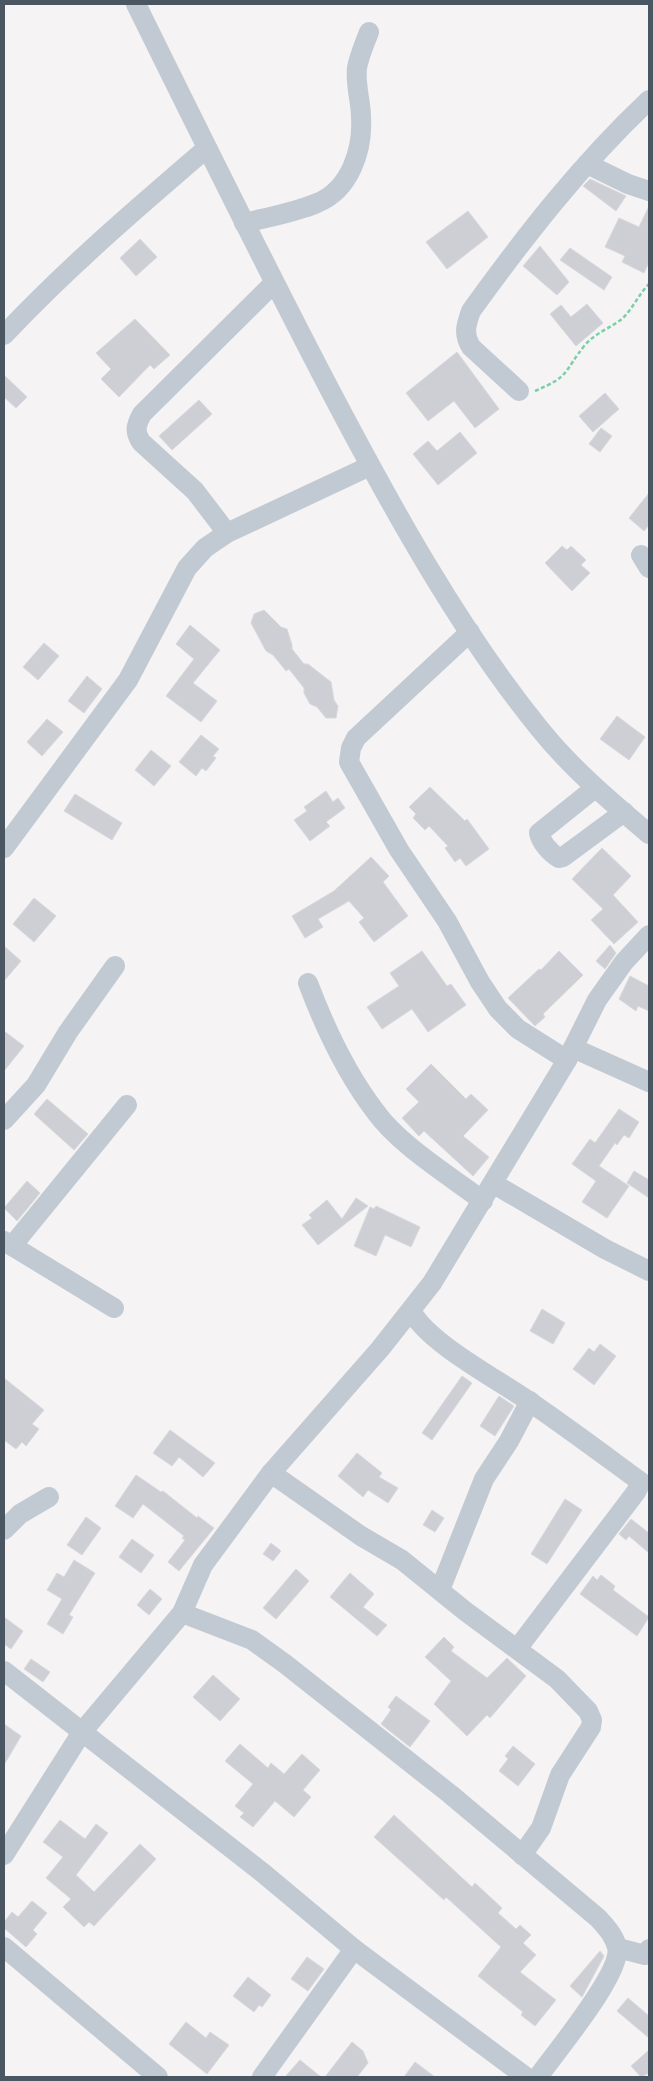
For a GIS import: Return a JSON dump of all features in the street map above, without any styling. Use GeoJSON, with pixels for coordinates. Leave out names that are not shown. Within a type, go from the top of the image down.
{"type":"FeatureCollection","features":[{"type":"Feature","properties":{"kind":"street"},"geometry":{"type":"LineString","coordinates":[[136,4],[274,283],[370,466],[480,650],[540,730],[595,788],[649,834]]}},
{"type":"Feature","properties":{"kind":"street"},"geometry":{"type":"LineString","coordinates":[[244,223],[318,203],[333,195],[344,183],[358,152],[362,118],[357,86],[357,67],[369,32]]}},
{"type":"Feature","properties":{"kind":"street"},"geometry":{"type":"LineString","coordinates":[[519,391],[471,348],[466,339],[465,328],[471,311],[543,214],[587,164],[649,100]]}},
{"type":"Feature","properties":{"kind":"street"},"geometry":{"type":"LineString","coordinates":[[4,335],[54,283],[111,230],[207,148]]}},
{"type":"Feature","properties":{"kind":"street"},"geometry":{"type":"LineString","coordinates":[[587,164],[628,184],[649,191]]}},
{"type":"Feature","properties":{"kind":"street"},"geometry":{"type":"LineString","coordinates":[[227,532],[195,491],[142,442],[136,434],[136,424],[142,414],[274,283]]}},
{"type":"Feature","properties":{"kind":"street"},"geometry":{"type":"LineString","coordinates":[[4,848],[128,680],[187,568],[205,548],[227,532],[370,466]]}},
{"type":"Feature","properties":{"kind":"street"},"geometry":{"type":"LineString","coordinates":[[470,632],[356,738],[350,748],[349,762],[399,850],[447,921],[480,982],[498,1009],[518,1029],[570,1054],[649,1082]]}},
{"type":"Feature","properties":{"kind":"street"},"geometry":{"type":"LineString","coordinates":[[595,788],[539,833],[540,838],[554,855],[558,858],[563,857],[624,812]]}},
{"type":"Feature","properties":{"kind":"street"},"geometry":{"type":"LineString","coordinates":[[4,1855],[82,1732],[182,1612],[203,1565],[271,1473],[380,1348],[432,1283],[494,1184],[570,1054],[597,1000],[624,962],[649,935]]}},
{"type":"Feature","properties":{"kind":"street"},"geometry":{"type":"LineString","coordinates":[[4,1120],[36,1085],[68,1032],[115,966]]}},
{"type":"Feature","properties":{"kind":"street"},"geometry":{"type":"LineString","coordinates":[[308,983],[325,1028],[375,1112],[410,1146],[483,1201]]}},
{"type":"Feature","properties":{"kind":"street"},"geometry":{"type":"LineString","coordinates":[[114,1308],[8,1244],[127,1105]]}},
{"type":"Feature","properties":{"kind":"street"},"geometry":{"type":"LineString","coordinates":[[494,1184],[605,1249],[649,1271]]}},
{"type":"Feature","properties":{"kind":"street"},"geometry":{"type":"LineString","coordinates":[[411,1310],[416,1322],[455,1352],[530,1401],[645,1485],[636,1492],[517,1649]]}},
{"type":"Feature","properties":{"kind":"street"},"geometry":{"type":"LineString","coordinates":[[440,1590],[484,1479],[509,1441],[530,1401]]}},
{"type":"Feature","properties":{"kind":"street"},"geometry":{"type":"LineString","coordinates":[[271,1473],[361,1536],[402,1560],[557,1679],[580,1702],[592,1720],[586,1738],[560,1776],[540,1828],[522,1855]]}},
{"type":"Feature","properties":{"kind":"street"},"geometry":{"type":"LineString","coordinates":[[4,1530],[20,1514],[49,1497]]}},
{"type":"Feature","properties":{"kind":"street"},"geometry":{"type":"LineString","coordinates":[[182,1612],[252,1640],[450,1794],[598,1918],[613,1935],[618,1948],[617,1962],[605,1985],[538,2077]]}},
{"type":"Feature","properties":{"kind":"street"},"geometry":{"type":"LineString","coordinates":[[4,1671],[255,1866],[354,1949],[526,2077]]}},
{"type":"Feature","properties":{"kind":"street"},"geometry":{"type":"LineString","coordinates":[[4,1947],[158,2077]]}},
{"type":"Feature","properties":{"kind":"street"},"geometry":{"type":"LineString","coordinates":[[618,1948],[645,1955],[649,1949]]}},
{"type":"Feature","properties":{"kind":"street"},"geometry":{"type":"LineString","coordinates":[[262,2077],[354,1949]]}},
{"type":"Feature","properties":{"kind":"path"},"geometry":{"type":"LineString","coordinates":[[519,391],[528,394],[555,382],[567,373],[585,345],[597,334],[622,318],[649,284]]}},
{"type":"Feature","properties":{"kind":"building"},"geometry":{"type":"Polygon","coordinates":[[[590,179],[626,196],[616,211],[583,186],[590,179]]]}},
{"type":"Feature","properties":{"kind":"building"},"geometry":{"type":"Polygon","coordinates":[[[649,206],[649,262],[644,273],[622,262],[625,256],[605,247],[619,218],[639,227],[649,206]]]}},
{"type":"Feature","properties":{"kind":"building"},"geometry":{"type":"Polygon","coordinates":[[[468,211],[488,237],[447,269],[426,242],[468,211]]]}},
{"type":"Feature","properties":{"kind":"building"},"geometry":{"type":"Polygon","coordinates":[[[140,239],[157,257],[136,276],[120,258],[140,239]]]}},
{"type":"Feature","properties":{"kind":"building"},"geometry":{"type":"Polygon","coordinates":[[[540,246],[569,282],[557,295],[523,266],[540,246]]]}},
{"type":"Feature","properties":{"kind":"building"},"geometry":{"type":"Polygon","coordinates":[[[570,248],[612,277],[604,290],[560,260],[570,248]]]}},
{"type":"Feature","properties":{"kind":"building"},"geometry":{"type":"Polygon","coordinates":[[[587,304],[603,323],[576,346],[550,314],[561,305],[571,317],[587,304]]]}},
{"type":"Feature","properties":{"kind":"building"},"geometry":{"type":"Polygon","coordinates":[[[135,319],[170,355],[154,369],[150,365],[119,397],[101,379],[111,369],[96,353],[135,319]]]}},
{"type":"Feature","properties":{"kind":"building"},"geometry":{"type":"Polygon","coordinates":[[[457,352],[499,409],[475,428],[454,401],[428,421],[406,393],[457,352]]]}},
{"type":"Feature","properties":{"kind":"building"},"geometry":{"type":"Polygon","coordinates":[[[4,375],[27,397],[16,408],[4,397],[4,375]]]}},
{"type":"Feature","properties":{"kind":"building"},"geometry":{"type":"Polygon","coordinates":[[[605,393],[619,409],[593,432],[579,416],[605,393]]]}},
{"type":"Feature","properties":{"kind":"building"},"geometry":{"type":"Polygon","coordinates":[[[199,400],[212,414],[172,450],[159,436],[199,400]]]}},
{"type":"Feature","properties":{"kind":"building"},"geometry":{"type":"Polygon","coordinates":[[[601,428],[612,436],[600,452],[589,444],[601,428]]]}},
{"type":"Feature","properties":{"kind":"building"},"geometry":{"type":"Polygon","coordinates":[[[460,432],[477,453],[438,485],[413,454],[428,441],[437,451],[460,432]]]}},
{"type":"Feature","properties":{"kind":"building"},"geometry":{"type":"Polygon","coordinates":[[[649,493],[649,525],[644,531],[629,518],[649,493]]]}},
{"type":"Feature","properties":{"kind":"building"},"geometry":{"type":"Polygon","coordinates":[[[562,546],[567,550],[571,546],[586,560],[581,565],[590,573],[572,591],[545,563],[562,546]]]}},
{"type":"Feature","properties":{"kind":"building"},"geometry":{"type":"Polygon","coordinates":[[[264,610],[281,627],[287,629],[292,649],[304,664],[308,664],[331,682],[334,700],[338,706],[336,718],[326,718],[317,707],[310,704],[304,693],[304,688],[289,669],[286,671],[273,655],[266,651],[251,623],[254,614],[264,610]]]}},
{"type":"Feature","properties":{"kind":"building"},"geometry":{"type":"Polygon","coordinates":[[[190,625],[220,650],[193,683],[217,701],[201,722],[166,696],[194,659],[176,644],[190,625]]]}},
{"type":"Feature","properties":{"kind":"building"},"geometry":{"type":"Polygon","coordinates":[[[44,643],[59,656],[38,680],[23,667],[44,643]]]}},
{"type":"Feature","properties":{"kind":"building"},"geometry":{"type":"Polygon","coordinates":[[[87,676],[102,689],[84,713],[68,701],[87,676]]]}},
{"type":"Feature","properties":{"kind":"building"},"geometry":{"type":"Polygon","coordinates":[[[617,716],[645,737],[629,760],[600,739],[617,716]]]}},
{"type":"Feature","properties":{"kind":"building"},"geometry":{"type":"Polygon","coordinates":[[[47,719],[63,732],[42,756],[27,742],[47,719]]]}},
{"type":"Feature","properties":{"kind":"building"},"geometry":{"type":"Polygon","coordinates":[[[201,735],[219,749],[213,756],[216,758],[206,771],[202,768],[196,776],[179,762],[201,735]]]}},
{"type":"Feature","properties":{"kind":"building"},"geometry":{"type":"Polygon","coordinates":[[[151,750],[171,766],[154,786],[135,770],[151,750]]]}},
{"type":"Feature","properties":{"kind":"building"},"geometry":{"type":"Polygon","coordinates":[[[430,787],[465,821],[467,819],[489,849],[466,866],[460,858],[455,862],[445,848],[448,846],[429,826],[425,830],[413,818],[416,814],[409,807],[430,787]]]}},
{"type":"Feature","properties":{"kind":"building"},"geometry":{"type":"Polygon","coordinates":[[[326,791],[333,802],[338,798],[345,808],[326,822],[330,826],[310,841],[294,820],[307,811],[304,807],[326,791]]]}},
{"type":"Feature","properties":{"kind":"building"},"geometry":{"type":"Polygon","coordinates":[[[75,794],[122,823],[112,840],[64,811],[75,794]]]}},
{"type":"Feature","properties":{"kind":"building"},"geometry":{"type":"Polygon","coordinates":[[[602,848],[631,876],[613,895],[638,922],[614,944],[591,920],[603,909],[572,879],[602,848]]]}},
{"type":"Feature","properties":{"kind":"building"},"geometry":{"type":"Polygon","coordinates":[[[371,857],[389,876],[383,882],[408,916],[374,942],[359,922],[364,918],[349,901],[318,919],[323,927],[305,938],[292,916],[334,891],[371,857]]]}},
{"type":"Feature","properties":{"kind":"building"},"geometry":{"type":"Polygon","coordinates":[[[34,898],[56,916],[34,942],[13,924],[34,898]]]}},
{"type":"Feature","properties":{"kind":"building"},"geometry":{"type":"Polygon","coordinates":[[[610,945],[616,953],[605,969],[596,961],[610,945]]]}},
{"type":"Feature","properties":{"kind":"building"},"geometry":{"type":"Polygon","coordinates":[[[4,946],[21,961],[4,981],[4,946]]]}},
{"type":"Feature","properties":{"kind":"building"},"geometry":{"type":"Polygon","coordinates":[[[422,951],[447,986],[451,984],[466,1005],[428,1032],[412,1009],[382,1029],[367,1007],[399,986],[390,973],[422,951]]]}},
{"type":"Feature","properties":{"kind":"building"},"geometry":{"type":"Polygon","coordinates":[[[559,951],[583,975],[543,1014],[545,1017],[535,1026],[508,998],[539,969],[541,970],[559,951]]]}},
{"type":"Feature","properties":{"kind":"building"},"geometry":{"type":"Polygon","coordinates":[[[630,976],[649,986],[649,1011],[638,1006],[636,1011],[619,999],[630,976]]]}},
{"type":"Feature","properties":{"kind":"building"},"geometry":{"type":"Polygon","coordinates":[[[4,1031],[24,1046],[4,1071],[4,1031]]]}},
{"type":"Feature","properties":{"kind":"building"},"geometry":{"type":"Polygon","coordinates":[[[431,1064],[466,1099],[471,1094],[488,1110],[463,1136],[489,1157],[473,1176],[424,1131],[419,1136],[402,1118],[419,1102],[406,1089],[431,1064]]]}},
{"type":"Feature","properties":{"kind":"building"},"geometry":{"type":"Polygon","coordinates":[[[47,1099],[88,1134],[74,1150],[34,1114],[47,1099]]]}},
{"type":"Feature","properties":{"kind":"building"},"geometry":{"type":"Polygon","coordinates":[[[619,1109],[639,1122],[629,1138],[624,1135],[617,1145],[615,1143],[599,1166],[629,1186],[607,1218],[582,1202],[596,1181],[572,1164],[590,1139],[595,1143],[619,1109]]]}},
{"type":"Feature","properties":{"kind":"building"},"geometry":{"type":"Polygon","coordinates":[[[634,1171],[649,1180],[649,1198],[627,1183],[634,1171]]]}},
{"type":"Feature","properties":{"kind":"building"},"geometry":{"type":"Polygon","coordinates":[[[27,1181],[40,1193],[17,1221],[4,1208],[27,1181]]]}},
{"type":"Feature","properties":{"kind":"building"},"geometry":{"type":"Polygon","coordinates":[[[356,1198],[368,1206],[318,1245],[302,1225],[312,1218],[309,1215],[327,1200],[342,1219],[356,1198]]]}},
{"type":"Feature","properties":{"kind":"building"},"geometry":{"type":"Polygon","coordinates":[[[376,1206],[420,1227],[411,1247],[385,1235],[376,1256],[354,1246],[370,1207],[374,1209],[376,1206]]]}},
{"type":"Feature","properties":{"kind":"building"},"geometry":{"type":"Polygon","coordinates":[[[542,1309],[565,1323],[553,1344],[530,1331],[542,1309]]]}},
{"type":"Feature","properties":{"kind":"building"},"geometry":{"type":"Polygon","coordinates":[[[600,1344],[616,1356],[594,1385],[573,1369],[589,1348],[594,1352],[600,1344]]]}},
{"type":"Feature","properties":{"kind":"building"},"geometry":{"type":"Polygon","coordinates":[[[462,1376],[472,1383],[432,1440],[422,1433],[462,1376]]]}},
{"type":"Feature","properties":{"kind":"building"},"geometry":{"type":"Polygon","coordinates":[[[4,1378],[44,1410],[32,1424],[39,1429],[26,1446],[22,1442],[16,1449],[4,1440],[4,1378]]]}},
{"type":"Feature","properties":{"kind":"building"},"geometry":{"type":"Polygon","coordinates":[[[499,1396],[514,1406],[495,1436],[480,1426],[499,1396]]]}},
{"type":"Feature","properties":{"kind":"building"},"geometry":{"type":"Polygon","coordinates":[[[170,1430],[215,1463],[203,1477],[179,1457],[172,1466],[153,1453],[170,1430]]]}},
{"type":"Feature","properties":{"kind":"building"},"geometry":{"type":"Polygon","coordinates":[[[357,1453],[382,1473],[379,1477],[398,1488],[388,1503],[368,1490],[363,1497],[338,1476],[357,1453]]]}},
{"type":"Feature","properties":{"kind":"building"},"geometry":{"type":"Polygon","coordinates":[[[136,1475],[161,1492],[163,1491],[197,1518],[198,1516],[214,1528],[179,1571],[168,1562],[185,1540],[182,1538],[184,1536],[143,1504],[133,1518],[115,1506],[136,1475]]]}},
{"type":"Feature","properties":{"kind":"building"},"geometry":{"type":"Polygon","coordinates":[[[565,1499],[582,1510],[547,1564],[531,1554],[565,1499]]]}},
{"type":"Feature","properties":{"kind":"building"},"geometry":{"type":"Polygon","coordinates":[[[432,1510],[444,1518],[435,1532],[423,1525],[432,1510]]]}},
{"type":"Feature","properties":{"kind":"building"},"geometry":{"type":"Polygon","coordinates":[[[86,1517],[101,1528],[82,1555],[67,1545],[86,1517]]]}},
{"type":"Feature","properties":{"kind":"building"},"geometry":{"type":"Polygon","coordinates":[[[631,1519],[649,1533],[649,1553],[629,1536],[626,1540],[619,1534],[631,1519]]]}},
{"type":"Feature","properties":{"kind":"building"},"geometry":{"type":"Polygon","coordinates":[[[132,1539],[154,1555],[141,1573],[119,1557],[132,1539]]]}},
{"type":"Feature","properties":{"kind":"building"},"geometry":{"type":"Polygon","coordinates":[[[271,1543],[281,1551],[273,1561],[263,1554],[271,1543]]]}},
{"type":"Feature","properties":{"kind":"building"},"geometry":{"type":"Polygon","coordinates":[[[74,1560],[95,1573],[69,1615],[73,1617],[63,1634],[47,1624],[62,1599],[47,1590],[57,1573],[64,1577],[74,1560]]]}},
{"type":"Feature","properties":{"kind":"building"},"geometry":{"type":"Polygon","coordinates":[[[296,1569],[309,1581],[276,1619],[263,1608],[296,1569]]]}},
{"type":"Feature","properties":{"kind":"building"},"geometry":{"type":"Polygon","coordinates":[[[350,1573],[374,1594],[363,1607],[387,1625],[377,1636],[330,1597],[350,1573]]]}},
{"type":"Feature","properties":{"kind":"building"},"geometry":{"type":"Polygon","coordinates":[[[601,1575],[615,1586],[613,1590],[649,1617],[637,1636],[580,1594],[593,1576],[597,1580],[601,1575]]]}},
{"type":"Feature","properties":{"kind":"building"},"geometry":{"type":"Polygon","coordinates":[[[150,1589],[162,1599],[149,1615],[137,1605],[150,1589]]]}},
{"type":"Feature","properties":{"kind":"building"},"geometry":{"type":"Polygon","coordinates":[[[4,1617],[23,1631],[11,1649],[4,1644],[4,1617]]]}},
{"type":"Feature","properties":{"kind":"building"},"geometry":{"type":"Polygon","coordinates":[[[444,1637],[454,1647],[451,1651],[487,1678],[507,1658],[526,1676],[490,1718],[487,1715],[467,1736],[434,1704],[451,1681],[425,1657],[444,1637]]]}},
{"type":"Feature","properties":{"kind":"building"},"geometry":{"type":"Polygon","coordinates":[[[31,1659],[50,1672],[43,1682],[24,1669],[31,1659]]]}},
{"type":"Feature","properties":{"kind":"building"},"geometry":{"type":"Polygon","coordinates":[[[213,1675],[240,1699],[220,1721],[193,1697],[213,1675]]]}},
{"type":"Feature","properties":{"kind":"building"},"geometry":{"type":"Polygon","coordinates":[[[396,1696],[430,1721],[410,1747],[381,1724],[391,1710],[388,1707],[396,1696]]]}},
{"type":"Feature","properties":{"kind":"building"},"geometry":{"type":"Polygon","coordinates":[[[4,1724],[21,1736],[4,1765],[4,1724]]]}},
{"type":"Feature","properties":{"kind":"building"},"geometry":{"type":"Polygon","coordinates":[[[240,1744],[268,1768],[271,1763],[284,1774],[302,1754],[320,1770],[303,1790],[311,1797],[294,1817],[275,1801],[253,1827],[240,1817],[244,1813],[235,1806],[253,1784],[225,1761],[240,1744]]]}},
{"type":"Feature","properties":{"kind":"building"},"geometry":{"type":"Polygon","coordinates":[[[513,1746],[535,1764],[518,1786],[499,1771],[508,1759],[505,1756],[513,1746]]]}},
{"type":"Feature","properties":{"kind":"building"},"geometry":{"type":"Polygon","coordinates":[[[394,1815],[472,1887],[475,1883],[502,1908],[498,1913],[516,1929],[520,1925],[531,1935],[523,1943],[536,1955],[520,1972],[556,2000],[535,2026],[521,2015],[523,2012],[478,1976],[501,1947],[446,1897],[444,1900],[374,1837],[394,1815]]]}},
{"type":"Feature","properties":{"kind":"building"},"geometry":{"type":"Polygon","coordinates":[[[60,1820],[85,1839],[96,1824],[108,1833],[76,1875],[94,1892],[140,1844],[156,1859],[94,1926],[89,1922],[84,1927],[63,1907],[71,1899],[46,1878],[63,1857],[43,1842],[60,1820]]]}},
{"type":"Feature","properties":{"kind":"building"},"geometry":{"type":"Polygon","coordinates":[[[32,1901],[47,1913],[33,1930],[37,1934],[26,1947],[4,1928],[4,1922],[12,1912],[18,1917],[32,1901]]]}},
{"type":"Feature","properties":{"kind":"building"},"geometry":{"type":"Polygon","coordinates":[[[600,1951],[604,1956],[582,1997],[570,1986],[600,1951]]]}},
{"type":"Feature","properties":{"kind":"building"},"geometry":{"type":"Polygon","coordinates":[[[307,1957],[324,1969],[308,1991],[291,1979],[307,1957]]]}},
{"type":"Feature","properties":{"kind":"building"},"geometry":{"type":"Polygon","coordinates":[[[248,1977],[271,1995],[262,2007],[259,2005],[254,2012],[233,1996],[248,1977]]]}},
{"type":"Feature","properties":{"kind":"building"},"geometry":{"type":"Polygon","coordinates":[[[628,1998],[649,2016],[649,2038],[617,2011],[628,1998]]]}},
{"type":"Feature","properties":{"kind":"building"},"geometry":{"type":"Polygon","coordinates":[[[186,2022],[206,2038],[210,2032],[229,2045],[207,2074],[169,2044],[186,2022]]]}},
{"type":"Feature","properties":{"kind":"building"},"geometry":{"type":"Polygon","coordinates":[[[352,2042],[363,2051],[368,2063],[357,2077],[325,2077],[352,2042]]]}},
{"type":"Feature","properties":{"kind":"building"},"geometry":{"type":"Polygon","coordinates":[[[649,2050],[649,2073],[641,2077],[631,2066],[649,2050]]]}},
{"type":"Feature","properties":{"kind":"building"},"geometry":{"type":"Polygon","coordinates":[[[300,2060],[321,2077],[285,2077],[300,2060]]]}},
{"type":"Feature","properties":{"kind":"building"},"geometry":{"type":"Polygon","coordinates":[[[415,2062],[435,2077],[404,2077],[415,2062]]]}}]}
